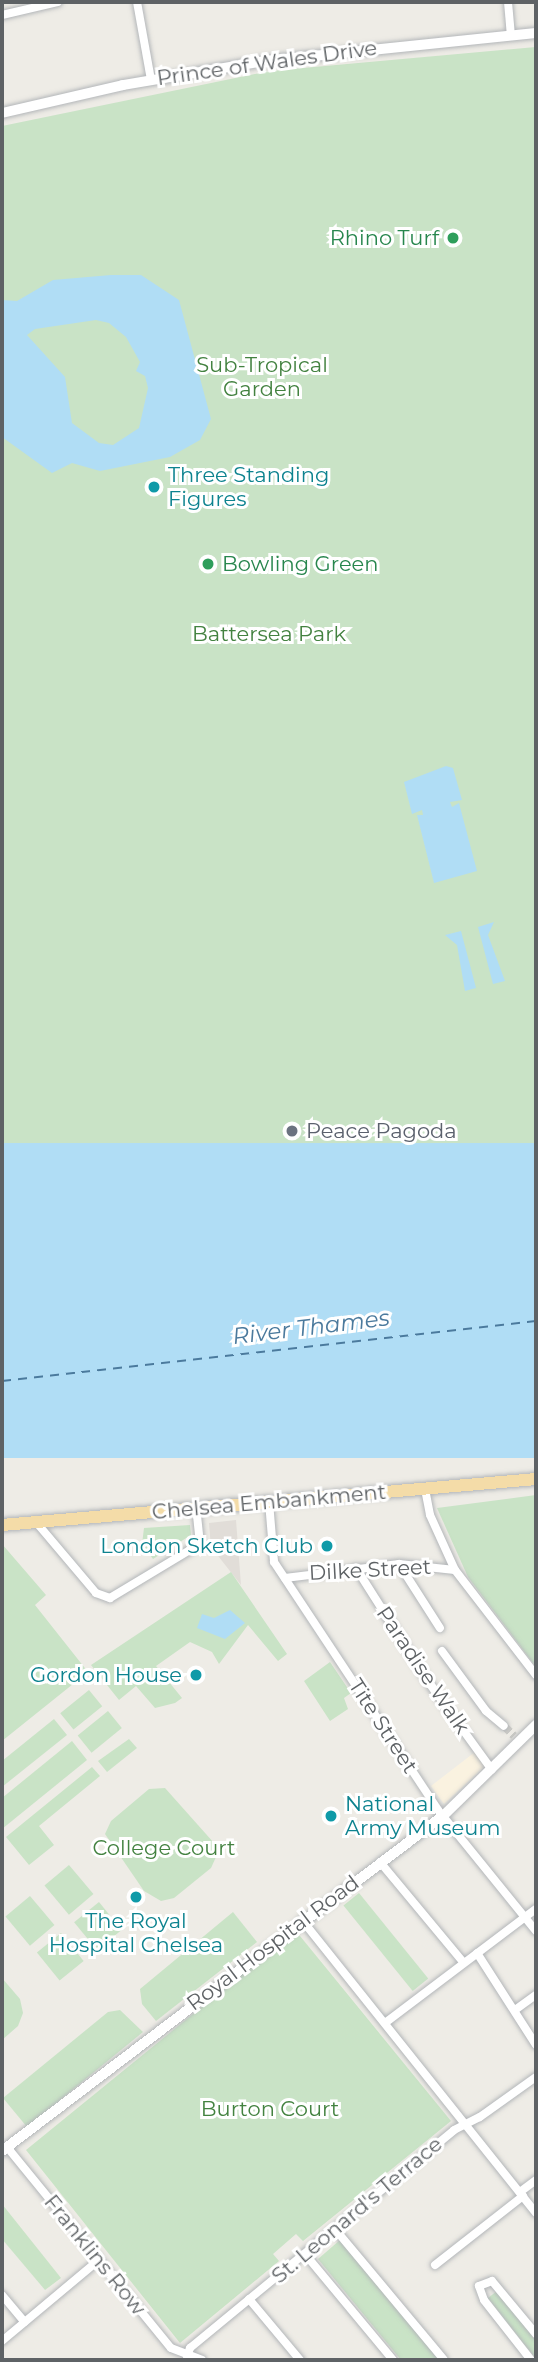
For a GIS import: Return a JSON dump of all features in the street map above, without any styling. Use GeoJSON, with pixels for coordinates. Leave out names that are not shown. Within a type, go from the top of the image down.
{"type":"FeatureCollection","features":[{"type":"Feature","properties":{"kind":"highway","name":"Chelsea Embankment"},"geometry":{"type":"LineString","coordinates":[[2,1525],[536,1479]]}},
{"type":"Feature","properties":{"kind":"main road","name":"Royal Hospital Road"},"geometry":{"type":"LineString","coordinates":[[5,2149],[302,1920],[444,1815],[492,1770],[517,1739],[536,1725]]}},
{"type":"Feature","properties":{"kind":"street"},"geometry":{"type":"LineString","coordinates":[[2,15],[58,2]]}},
{"type":"Feature","properties":{"kind":"street"},"geometry":{"type":"LineString","coordinates":[[137,2],[150,80]]}},
{"type":"Feature","properties":{"kind":"street"},"geometry":{"type":"LineString","coordinates":[[508,2],[511,34]]}},
{"type":"Feature","properties":{"kind":"street","name":"Prince of Wales Drive"},"geometry":{"type":"LineString","coordinates":[[2,113],[150,80],[265,61],[536,33]]}},
{"type":"Feature","properties":{"kind":"street"},"geometry":{"type":"LineString","coordinates":[[425,1489],[430,1515],[455,1570],[536,1675]]}},
{"type":"Feature","properties":{"kind":"street","name":"Tite Street"},"geometry":{"type":"LineString","coordinates":[[269,1502],[274,1562],[444,1815],[536,1931]]}},
{"type":"Feature","properties":{"kind":"street"},"geometry":{"type":"LineString","coordinates":[[36,1522],[96,1593],[110,1598],[200,1544],[196,1508]]}},
{"type":"Feature","properties":{"kind":"street"},"geometry":{"type":"LineString","coordinates":[[399,1564],[440,1628]]}},
{"type":"Feature","properties":{"kind":"street","name":"Dilke Street"},"geometry":{"type":"LineString","coordinates":[[285,1578],[399,1564],[455,1570]]}},
{"type":"Feature","properties":{"kind":"street","name":"Paradise Walk"},"geometry":{"type":"LineString","coordinates":[[356,1568],[421,1671],[492,1770]]}},
{"type":"Feature","properties":{"kind":"street"},"geometry":{"type":"LineString","coordinates":[[442,1651],[486,1711],[504,1726]]}},
{"type":"Feature","properties":{"kind":"street"},"geometry":{"type":"LineString","coordinates":[[380,1862],[464,1963]]}},
{"type":"Feature","properties":{"kind":"street"},"geometry":{"type":"LineString","coordinates":[[385,2023],[536,1909]]}},
{"type":"Feature","properties":{"kind":"street"},"geometry":{"type":"LineString","coordinates":[[302,1920],[536,2213]]}},
{"type":"Feature","properties":{"kind":"street"},"geometry":{"type":"LineString","coordinates":[[477,1953],[536,2045]]}},
{"type":"Feature","properties":{"kind":"street"},"geometry":{"type":"LineString","coordinates":[[515,2010],[536,1995]]}},
{"type":"Feature","properties":{"kind":"street","name":"St. Leonard's Terrace"},"geometry":{"type":"LineString","coordinates":[[187,2356],[190,2348],[464,2124],[536,2077]]}},
{"type":"Feature","properties":{"kind":"street","name":"Franklins Row"},"geometry":{"type":"LineString","coordinates":[[5,2149],[171,2348],[187,2356]]}},
{"type":"Feature","properties":{"kind":"street"},"geometry":{"type":"LineString","coordinates":[[435,2265],[536,2180]]}},
{"type":"Feature","properties":{"kind":"street"},"geometry":{"type":"LineString","coordinates":[[335,2229],[444,2360]]}},
{"type":"Feature","properties":{"kind":"street"},"geometry":{"type":"LineString","coordinates":[[305,2254],[393,2360]]}},
{"type":"Feature","properties":{"kind":"street"},"geometry":{"type":"LineString","coordinates":[[2,2341],[99,2260]]}},
{"type":"Feature","properties":{"kind":"street"},"geometry":{"type":"LineString","coordinates":[[531,2360],[484,2300],[479,2286],[492,2281],[536,2334]]}},
{"type":"Feature","properties":{"kind":"street"},"geometry":{"type":"LineString","coordinates":[[2,2295],[25,2322]]}},
{"type":"Feature","properties":{"kind":"street"},"geometry":{"type":"LineString","coordinates":[[249,2300],[300,2360]]}},
{"type":"Feature","properties":{"kind":"street"},"geometry":{"type":"LineString","coordinates":[[187,2356],[202,2360]]}},
{"type":"Feature","properties":{"kind":"shaded area"},"geometry":{"type":"Polygon","coordinates":[[[236,1520],[241,1585],[211,1547],[209,1523],[236,1520]]]}},
{"type":"Feature","properties":{"kind":"shaded area"},"geometry":{"type":"Polygon","coordinates":[[[475,1752],[486,1765],[444,1804],[431,1786],[475,1752]]]}},
{"type":"Feature","properties":{"kind":"green space","name":"Battersea Park"},"geometry":{"type":"Polygon","coordinates":[[[536,47],[536,1143],[2,1190],[2,126],[270,71],[536,47]]]}},
{"type":"Feature","properties":{"kind":"green space"},"geometry":{"type":"Polygon","coordinates":[[[536,1495],[536,1667],[468,1577],[437,1508],[536,1495]]]}},
{"type":"Feature","properties":{"kind":"green space"},"geometry":{"type":"Polygon","coordinates":[[[190,1525],[191,1535],[153,1559],[142,1544],[144,1528],[190,1525]]]}},
{"type":"Feature","properties":{"kind":"green space"},"geometry":{"type":"Polygon","coordinates":[[[2,1544],[46,1595],[35,1605],[88,1672],[2,1741],[2,1544]]]}},
{"type":"Feature","properties":{"kind":"green space"},"geometry":{"type":"Polygon","coordinates":[[[231,1572],[287,1654],[278,1661],[248,1625],[219,1664],[212,1652],[190,1642],[156,1666],[182,1698],[175,1703],[155,1708],[136,1686],[119,1700],[91,1665],[231,1572]]]}},
{"type":"Feature","properties":{"kind":"green space"},"geometry":{"type":"Polygon","coordinates":[[[330,1662],[351,1693],[344,1698],[348,1709],[330,1721],[304,1681],[330,1662]]]}},
{"type":"Feature","properties":{"kind":"green space"},"geometry":{"type":"Polygon","coordinates":[[[89,1690],[102,1706],[73,1730],[60,1713],[89,1690]]]}},
{"type":"Feature","properties":{"kind":"green space"},"geometry":{"type":"Polygon","coordinates":[[[108,1711],[122,1728],[92,1753],[78,1736],[108,1711]]]}},
{"type":"Feature","properties":{"kind":"green space"},"geometry":{"type":"Polygon","coordinates":[[[54,1719],[67,1735],[2,1787],[2,1761],[54,1719]]]}},
{"type":"Feature","properties":{"kind":"green space"},"geometry":{"type":"Polygon","coordinates":[[[129,1739],[137,1748],[107,1772],[98,1761],[129,1739]]]}},
{"type":"Feature","properties":{"kind":"green space"},"geometry":{"type":"Polygon","coordinates":[[[72,1741],[87,1760],[2,1829],[2,1798],[72,1741]]]}},
{"type":"Feature","properties":{"kind":"green space"},"geometry":{"type":"Polygon","coordinates":[[[92,1767],[100,1776],[39,1826],[54,1845],[29,1865],[6,1837],[92,1767]]]}},
{"type":"Feature","properties":{"kind":"green space","name":"College Court"},"geometry":{"type":"Polygon","coordinates":[[[165,1788],[214,1843],[216,1857],[211,1868],[174,1898],[161,1901],[144,1891],[105,1834],[111,1821],[149,1789],[165,1788]]]}},
{"type":"Feature","properties":{"kind":"green space"},"geometry":{"type":"Polygon","coordinates":[[[69,1865],[93,1894],[69,1915],[44,1886],[69,1865]]]}},
{"type":"Feature","properties":{"kind":"green space"},"geometry":{"type":"Polygon","coordinates":[[[359,1893],[428,1978],[413,1991],[343,1906],[359,1893]]]}},
{"type":"Feature","properties":{"kind":"green space"},"geometry":{"type":"Polygon","coordinates":[[[30,1896],[54,1925],[30,1946],[5,1917],[30,1896]]]}},
{"type":"Feature","properties":{"kind":"green space"},"geometry":{"type":"Polygon","coordinates":[[[99,1902],[122,1930],[97,1950],[74,1922],[99,1902]]]}},
{"type":"Feature","properties":{"kind":"green space"},"geometry":{"type":"Polygon","coordinates":[[[233,1912],[257,1942],[156,2021],[142,2004],[140,1989],[233,1912]]]}},
{"type":"Feature","properties":{"kind":"green space"},"geometry":{"type":"Polygon","coordinates":[[[61,1933],[84,1961],[60,1980],[37,1953],[61,1933]]]}},
{"type":"Feature","properties":{"kind":"green space","name":"Burton Court"},"geometry":{"type":"Polygon","coordinates":[[[291,1934],[300,1936],[451,2121],[303,2241],[296,2234],[273,2254],[279,2261],[180,2343],[26,2150],[291,1934]]]}},
{"type":"Feature","properties":{"kind":"green space"},"geometry":{"type":"Polygon","coordinates":[[[2,1978],[20,1999],[23,2013],[18,2026],[2,2040],[2,1978]]]}},
{"type":"Feature","properties":{"kind":"green space"},"geometry":{"type":"Polygon","coordinates":[[[120,2010],[143,2032],[27,2127],[3,2098],[108,2012],[120,2010]]]}},
{"type":"Feature","properties":{"kind":"green space"},"geometry":{"type":"Polygon","coordinates":[[[2,2204],[61,2278],[45,2290],[2,2239],[2,2204]]]}},
{"type":"Feature","properties":{"kind":"green space"},"geometry":{"type":"Polygon","coordinates":[[[340,2240],[439,2360],[401,2360],[318,2259],[340,2240]]]}},
{"type":"Feature","properties":{"kind":"green space"},"geometry":{"type":"Polygon","coordinates":[[[497,2291],[536,2341],[536,2359],[488,2298],[497,2291]]]}},
{"type":"Feature","properties":{"kind":"water"},"geometry":{"type":"Polygon","coordinates":[[[141,275],[179,300],[211,419],[200,440],[170,457],[100,471],[72,463],[52,473],[2,437],[2,300],[17,301],[53,280],[141,275]],[[96,320],[35,329],[27,335],[65,377],[72,423],[99,443],[113,445],[139,428],[148,388],[145,376],[136,371],[140,362],[126,337],[109,323],[96,320]]]}},
{"type":"Feature","properties":{"kind":"water"},"geometry":{"type":"Polygon","coordinates":[[[446,766],[453,768],[462,800],[450,802],[452,807],[459,803],[477,871],[434,883],[417,815],[423,815],[422,810],[412,814],[404,782],[446,766]]]}},
{"type":"Feature","properties":{"kind":"water"},"geometry":{"type":"Polygon","coordinates":[[[494,922],[488,935],[505,981],[493,984],[478,927],[494,922]]]}},
{"type":"Feature","properties":{"kind":"water"},"geometry":{"type":"Polygon","coordinates":[[[461,931],[476,988],[465,991],[457,945],[445,935],[461,931]]]}},
{"type":"Feature","properties":{"kind":"water","name":"River Thames"},"geometry":{"type":"Polygon","coordinates":[[[2,1143],[536,1143],[536,1458],[2,1458],[2,1143]]]}},
{"type":"Feature","properties":{"kind":"water"},"geometry":{"type":"Polygon","coordinates":[[[230,1610],[245,1623],[225,1639],[197,1628],[202,1614],[214,1618],[230,1610]]]}},
{"type":"Feature","properties":{"kind":"ferry route"},"geometry":{"type":"LineString","coordinates":[[2,1381],[536,1321]]}},
{"type":"Feature","properties":{"kind":"tunnel"},"geometry":{"type":"LineString","coordinates":[[504,1726],[514,1736]]}},
{"type":"Feature","properties":{"kind":"place","name":"Rhino Turf"},"geometry":{"type":"Point","coordinates":[453,238]}},
{"type":"Feature","properties":{"kind":"place","name":"Three Standing Figures"},"geometry":{"type":"Point","coordinates":[154,487]}},
{"type":"Feature","properties":{"kind":"place","name":"Bowling Green"},"geometry":{"type":"Point","coordinates":[208,564]}},
{"type":"Feature","properties":{"kind":"place","name":"Peace Pagoda"},"geometry":{"type":"Point","coordinates":[292,1131]}},
{"type":"Feature","properties":{"kind":"place","name":"London Sketch Club"},"geometry":{"type":"Point","coordinates":[327,1546]}},
{"type":"Feature","properties":{"kind":"place","name":"Gordon House"},"geometry":{"type":"Point","coordinates":[196,1675]}},
{"type":"Feature","properties":{"kind":"place","name":"National Army Museum"},"geometry":{"type":"Point","coordinates":[331,1816]}},
{"type":"Feature","properties":{"kind":"place","name":"The Royal Hospital Chelsea"},"geometry":{"type":"Point","coordinates":[136,1897]}},
{"type":"Feature","properties":{"kind":"park label","name":"Sub-Tropical Garden"},"geometry":{"type":"Point","coordinates":[262,377]}}]}
